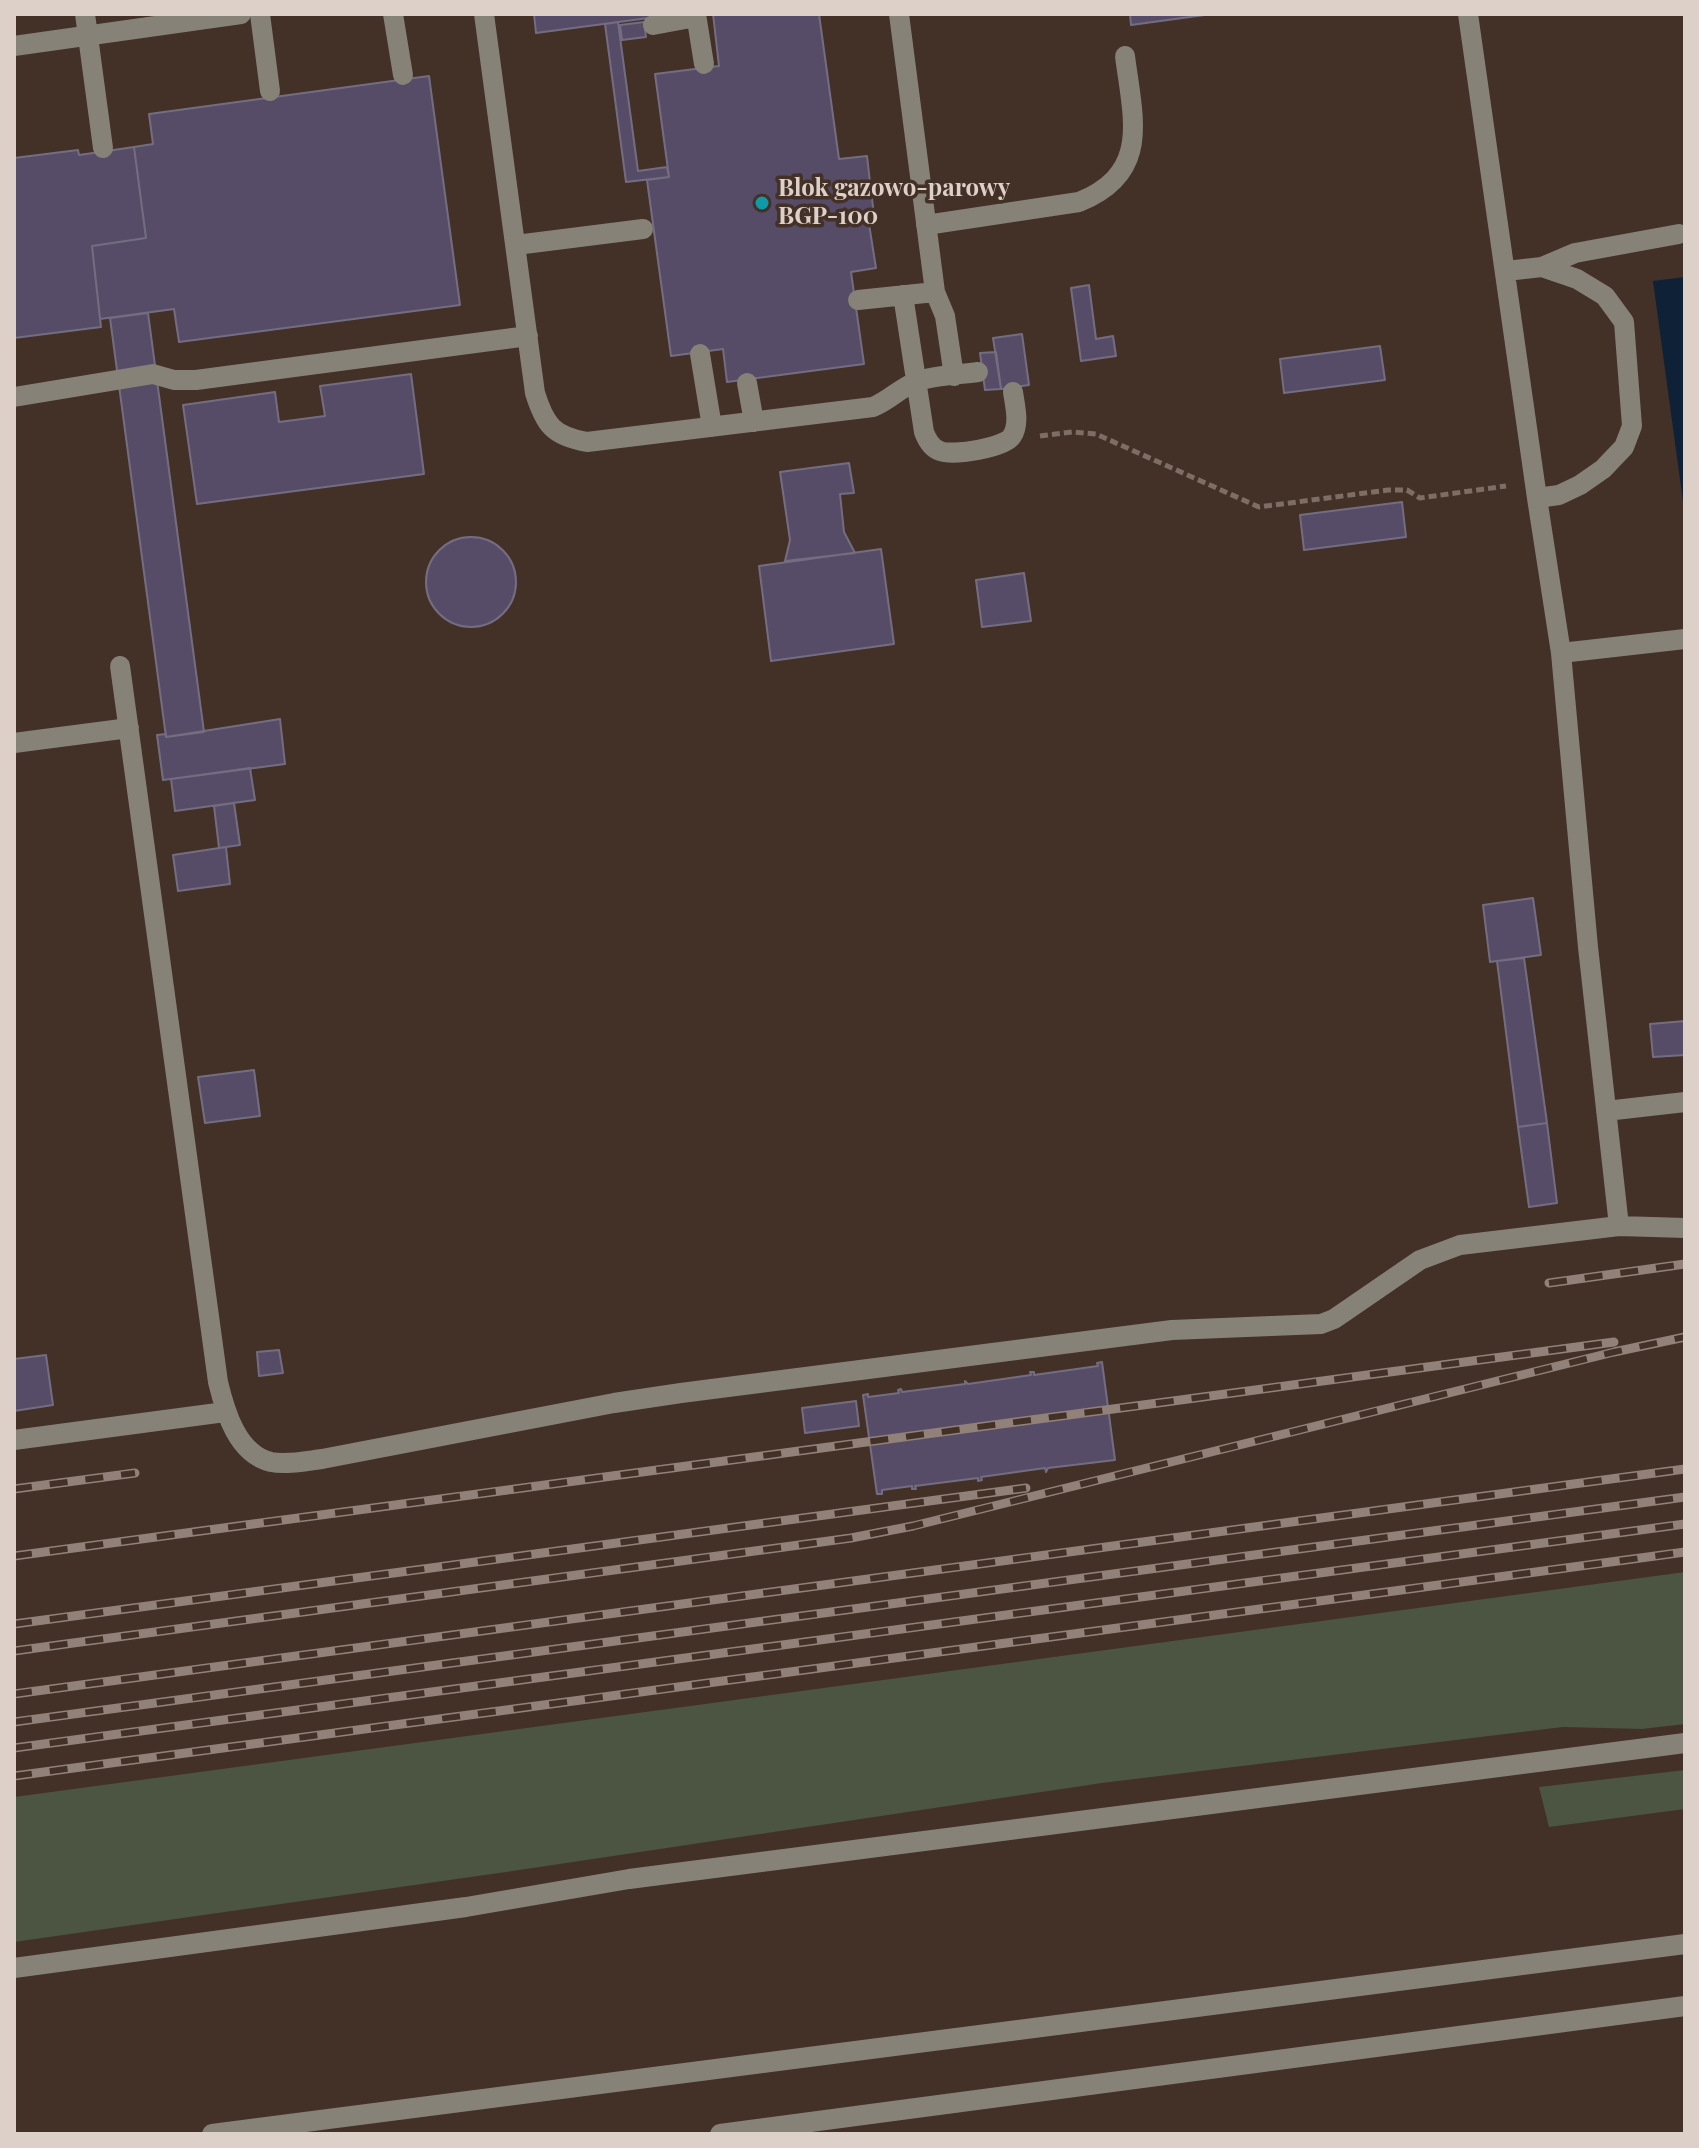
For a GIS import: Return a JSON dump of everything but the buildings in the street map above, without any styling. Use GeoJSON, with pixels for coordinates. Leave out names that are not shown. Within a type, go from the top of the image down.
{"type":"FeatureCollection","features":[{"type":"Feature","properties":{"kind":"lane"},"geometry":{"type":"LineString","coordinates":[[85,14],[103,148]]}},
{"type":"Feature","properties":{"kind":"lane"},"geometry":{"type":"LineString","coordinates":[[14,46],[241,14]]}},
{"type":"Feature","properties":{"kind":"lane"},"geometry":{"type":"LineString","coordinates":[[260,14],[270,91]]}},
{"type":"Feature","properties":{"kind":"lane"},"geometry":{"type":"LineString","coordinates":[[393,14],[403,75]]}},
{"type":"Feature","properties":{"kind":"lane"},"geometry":{"type":"LineString","coordinates":[[484,14],[535,393],[541,413],[553,431],[569,439],[587,442],[873,407],[916,382],[978,372]]}},
{"type":"Feature","properties":{"kind":"lane"},"geometry":{"type":"LineString","coordinates":[[899,14],[935,292],[945,316],[954,376]]}},
{"type":"Feature","properties":{"kind":"lane"},"geometry":{"type":"LineString","coordinates":[[1468,14],[1561,653],[1619,1226]]}},
{"type":"Feature","properties":{"kind":"lane"},"geometry":{"type":"LineString","coordinates":[[653,25],[696,16],[704,64]]}},
{"type":"Feature","properties":{"kind":"lane"},"geometry":{"type":"LineString","coordinates":[[926,225],[1079,202],[1101,193],[1119,175],[1129,157],[1134,127],[1125,56]]}},
{"type":"Feature","properties":{"kind":"lane"},"geometry":{"type":"LineString","coordinates":[[516,245],[643,229]]}},
{"type":"Feature","properties":{"kind":"lane"},"geometry":{"type":"LineString","coordinates":[[1506,271],[1542,267],[1575,253],[1679,234]]}},
{"type":"Feature","properties":{"kind":"lane"},"geometry":{"type":"LineString","coordinates":[[1536,490],[1571,491],[1603,469],[1624,447],[1632,426],[1624,322],[1605,296],[1577,279],[1542,267]]}},
{"type":"Feature","properties":{"kind":"lane"},"geometry":{"type":"LineString","coordinates":[[858,300],[935,292]]}},
{"type":"Feature","properties":{"kind":"lane"},"geometry":{"type":"LineString","coordinates":[[903,295],[924,432],[930,444],[939,451],[951,452],[1000,446],[1010,441],[1016,419],[1013,392]]}},
{"type":"Feature","properties":{"kind":"lane"},"geometry":{"type":"LineString","coordinates":[[14,397],[153,374],[174,380],[196,380],[528,336]]}},
{"type":"Feature","properties":{"kind":"lane"},"geometry":{"type":"LineString","coordinates":[[700,354],[712,427]]}},
{"type":"Feature","properties":{"kind":"lane"},"geometry":{"type":"LineString","coordinates":[[747,383],[754,422]]}},
{"type":"Feature","properties":{"kind":"lane"},"geometry":{"type":"LineString","coordinates":[[1561,653],[1685,639]]}},
{"type":"Feature","properties":{"kind":"lane"},"geometry":{"type":"LineString","coordinates":[[120,666],[218,1382],[225,1412],[234,1431],[259,1458],[274,1463],[322,1459],[614,1403],[1172,1330],[1321,1324],[1334,1319],[1398,1274],[1440,1251],[1460,1245],[1619,1226],[1685,1228]]}},
{"type":"Feature","properties":{"kind":"lane"},"geometry":{"type":"LineString","coordinates":[[14,743],[129,728]]}},
{"type":"Feature","properties":{"kind":"lane"},"geometry":{"type":"LineString","coordinates":[[1606,1111],[1685,1102]]}},
{"type":"Feature","properties":{"kind":"lane"},"geometry":{"type":"LineString","coordinates":[[14,1440],[225,1412]]}},
{"type":"Feature","properties":{"kind":"lane"},"geometry":{"type":"LineString","coordinates":[[14,1968],[466,1907],[629,1879],[1685,1743]]}},
{"type":"Feature","properties":{"kind":"lane"},"geometry":{"type":"LineString","coordinates":[[212,2134],[1685,1944]]}},
{"type":"Feature","properties":{"kind":"lane"},"geometry":{"type":"LineString","coordinates":[[720,2134],[1685,2006]]}},
{"type":"Feature","properties":{"kind":"path"},"geometry":{"type":"LineString","coordinates":[[1010,441],[1072,432],[1096,434],[1259,507],[1388,490],[1407,490],[1420,498],[1536,490]]}},
{"type":"Feature","properties":{"kind":"green space"},"geometry":{"type":"Polygon","coordinates":[[[1685,1572],[1685,1724],[1642,1729],[1563,1727],[1102,1783],[14,1942],[14,1797],[1685,1572]]]}},
{"type":"Feature","properties":{"kind":"green space"},"geometry":{"type":"Polygon","coordinates":[[[1685,1770],[1685,1809],[1549,1827],[1539,1787],[1685,1770]]]}},
{"type":"Feature","properties":{"kind":"water"},"geometry":{"type":"Polygon","coordinates":[[[1685,277],[1685,516],[1653,281],[1685,277]]]}},
{"type":"Feature","properties":{"kind":"railway"},"geometry":{"type":"LineString","coordinates":[[1549,1283],[1685,1264]]}},
{"type":"Feature","properties":{"kind":"railway"},"geometry":{"type":"LineString","coordinates":[[14,1651],[851,1538],[913,1526],[1685,1337]]}},
{"type":"Feature","properties":{"kind":"railway"},"geometry":{"type":"LineString","coordinates":[[14,1556],[1614,1342]]}},
{"type":"Feature","properties":{"kind":"railway"},"geometry":{"type":"LineString","coordinates":[[14,1694],[1685,1469]]}},
{"type":"Feature","properties":{"kind":"railway"},"geometry":{"type":"LineString","coordinates":[[14,1489],[135,1473]]}},
{"type":"Feature","properties":{"kind":"railway"},"geometry":{"type":"LineString","coordinates":[[14,1624],[1026,1488]]}},
{"type":"Feature","properties":{"kind":"railway"},"geometry":{"type":"LineString","coordinates":[[14,1722],[1685,1497]]}},
{"type":"Feature","properties":{"kind":"railway"},"geometry":{"type":"LineString","coordinates":[[14,1748],[1685,1524]]}},
{"type":"Feature","properties":{"kind":"railway"},"geometry":{"type":"LineString","coordinates":[[14,1776],[1685,1552]]}},
{"type":"Feature","properties":{"kind":"place","name":"Blok gazowo-parowy BGP-100"},"geometry":{"type":"Point","coordinates":[762,203]}}]}
